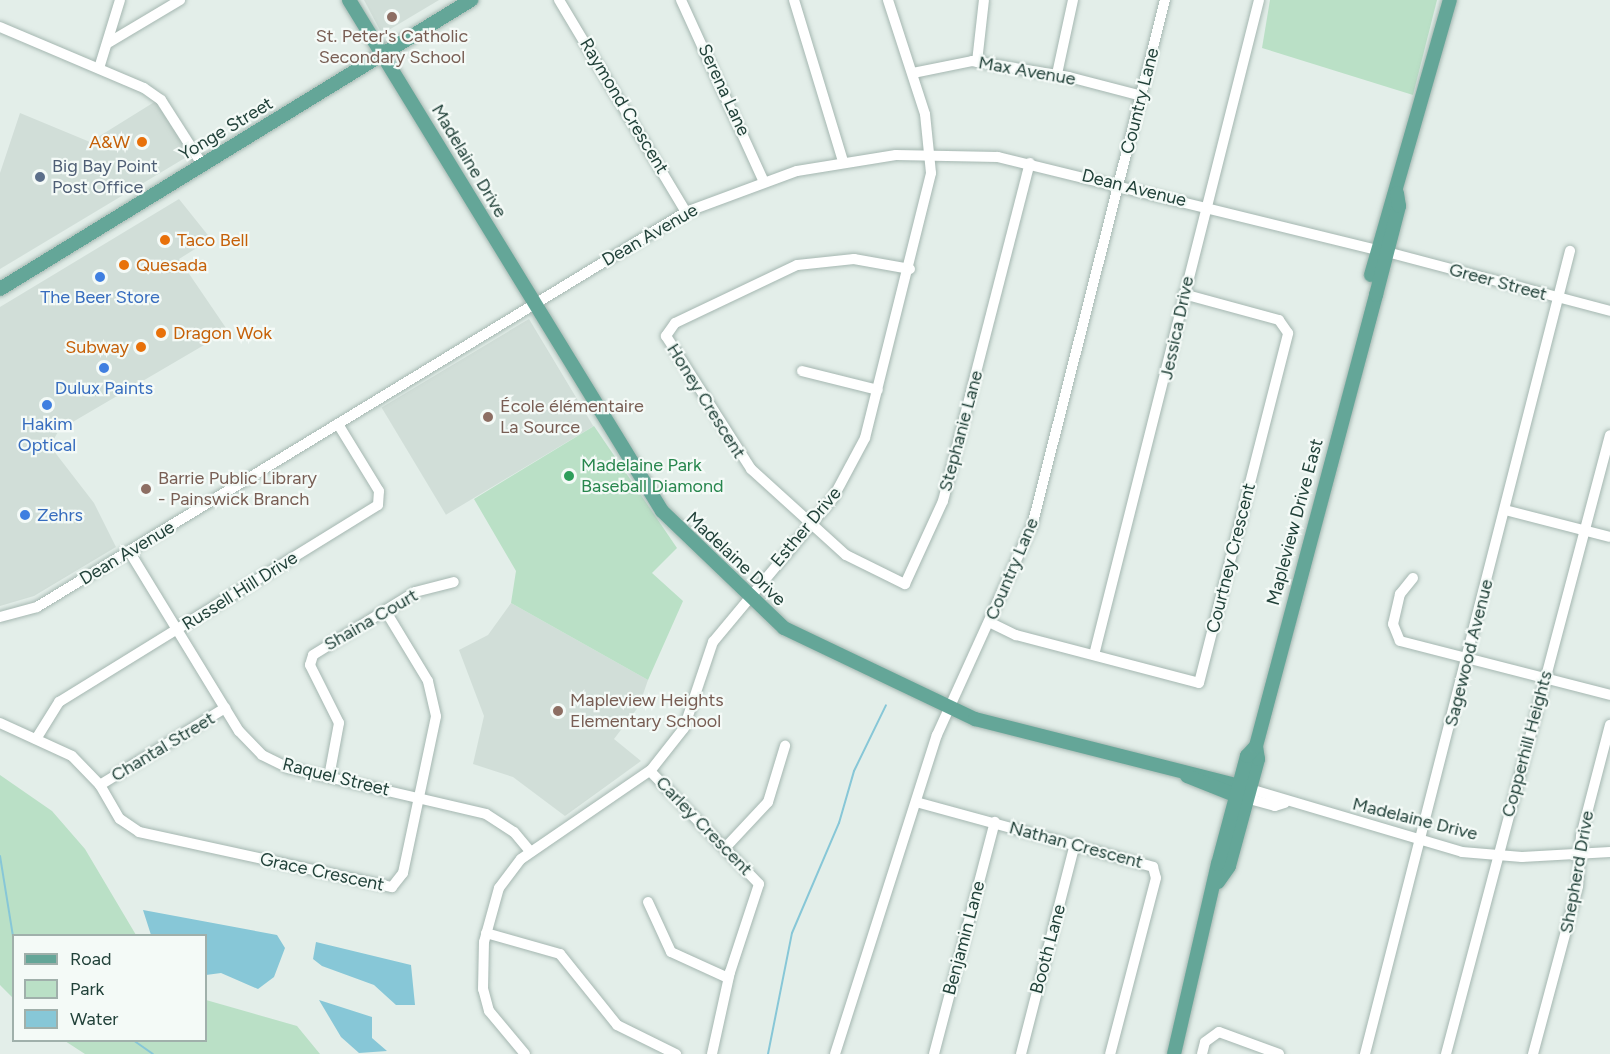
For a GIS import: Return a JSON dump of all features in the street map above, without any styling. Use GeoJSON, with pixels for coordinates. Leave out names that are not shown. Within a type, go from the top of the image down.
{"type":"FeatureCollection","features":[{"type":"Feature","properties":{"kind":"main road","name":"Madelaine Drive"},"geometry":{"type":"LineString","coordinates":[[349,0],[669,521],[747,595],[795,636],[975,719],[1244,792]]}},
{"type":"Feature","properties":{"kind":"main road","name":"Yonge Street"},"geometry":{"type":"LineString","coordinates":[[0,289],[471,0]]}},
{"type":"Feature","properties":{"kind":"main road","name":"Mapleview Drive East"},"geometry":{"type":"LineString","coordinates":[[1174,1054],[1218,882],[1229,866],[1244,792],[1382,251],[1450,0]]}},
{"type":"Feature","properties":{"kind":"street"},"geometry":{"type":"LineString","coordinates":[[100,65],[120,0]]}},
{"type":"Feature","properties":{"kind":"street"},"geometry":{"type":"LineString","coordinates":[[108,43],[180,0]]}},
{"type":"Feature","properties":{"kind":"street","name":"Raymond Crescent"},"geometry":{"type":"LineString","coordinates":[[559,0],[686,212]]}},
{"type":"Feature","properties":{"kind":"street","name":"Serena Lane"},"geometry":{"type":"LineString","coordinates":[[681,0],[764,180]]}},
{"type":"Feature","properties":{"kind":"street"},"geometry":{"type":"LineString","coordinates":[[794,0],[843,161]]}},
{"type":"Feature","properties":{"kind":"street","name":"Esther Drive"},"geometry":{"type":"LineString","coordinates":[[525,1054],[489,1011],[481,966],[486,933],[499,888],[531,852],[650,771],[684,728],[713,642],[747,595],[811,523],[854,464],[878,390],[928,195],[930,153],[913,73],[888,0]]}},
{"type":"Feature","properties":{"kind":"street"},"geometry":{"type":"LineString","coordinates":[[977,62],[984,0]]}},
{"type":"Feature","properties":{"kind":"street"},"geometry":{"type":"LineString","coordinates":[[1057,75],[1073,0]]}},
{"type":"Feature","properties":{"kind":"street","name":"Country Lane"},"geometry":{"type":"LineString","coordinates":[[835,1054],[949,707],[1032,526],[1165,0]]}},
{"type":"Feature","properties":{"kind":"street","name":"Jessica Drive"},"geometry":{"type":"LineString","coordinates":[[1094,655],[1183,294],[1259,0]]}},
{"type":"Feature","properties":{"kind":"street"},"geometry":{"type":"LineString","coordinates":[[0,27],[100,65],[161,100],[202,164]]}},
{"type":"Feature","properties":{"kind":"street","name":"Max Avenue"},"geometry":{"type":"LineString","coordinates":[[913,73],[954,62],[977,62],[1057,75],[1142,96]]}},
{"type":"Feature","properties":{"kind":"street","name":"Dean Avenue"},"geometry":{"type":"LineString","coordinates":[[0,617],[37,607],[686,212],[764,180],[843,161],[930,153],[1030,163],[1382,251]]}},
{"type":"Feature","properties":{"kind":"street","name":"Stephanie Lane"},"geometry":{"type":"LineString","coordinates":[[811,523],[852,559],[905,584],[943,499],[1030,163]]}},
{"type":"Feature","properties":{"kind":"street","name":"Greer Street"},"geometry":{"type":"LineString","coordinates":[[1382,251],[1610,311]]}},
{"type":"Feature","properties":{"kind":"street","name":"Sagewood Avenue"},"geometry":{"type":"LineString","coordinates":[[1365,1054],[1468,658],[1570,251]]}},
{"type":"Feature","properties":{"kind":"street","name":"Honey Crescent"},"geometry":{"type":"LineString","coordinates":[[811,523],[745,462],[668,343],[666,332],[757,279],[797,265],[854,259],[910,269]]}},
{"type":"Feature","properties":{"kind":"street","name":"Courtney Crescent"},"geometry":{"type":"LineString","coordinates":[[989,621],[1016,635],[1199,683],[1287,338],[1279,320],[1183,294]]}},
{"type":"Feature","properties":{"kind":"street"},"geometry":{"type":"LineString","coordinates":[[802,371],[878,390]]}},
{"type":"Feature","properties":{"kind":"street","name":"Russell Hill Drive"},"geometry":{"type":"LineString","coordinates":[[36,739],[58,702],[378,505],[379,491],[338,424]]}},
{"type":"Feature","properties":{"kind":"street","name":"Copperhill Heights"},"geometry":{"type":"LineString","coordinates":[[1446,1054],[1610,435]]}},
{"type":"Feature","properties":{"kind":"street"},"geometry":{"type":"LineString","coordinates":[[1505,510],[1610,537]]}},
{"type":"Feature","properties":{"kind":"street","name":"Raquel Street"},"geometry":{"type":"LineString","coordinates":[[129,551],[225,708],[262,755],[329,777],[420,797],[493,817],[531,852]]}},
{"type":"Feature","properties":{"kind":"street"},"geometry":{"type":"LineString","coordinates":[[1413,578],[1400,594],[1392,633],[1400,641],[1610,694]]}},
{"type":"Feature","properties":{"kind":"street","name":"Shaina Court"},"geometry":{"type":"LineString","coordinates":[[329,777],[338,716],[310,660],[415,592],[454,582]]}},
{"type":"Feature","properties":{"kind":"street","name":"Grace Crescent"},"geometry":{"type":"LineString","coordinates":[[0,723],[72,756],[100,785],[120,819],[139,832],[387,887],[401,880],[435,732],[434,699],[385,610]]}},
{"type":"Feature","properties":{"kind":"street","name":"Chantal Street"},"geometry":{"type":"LineString","coordinates":[[100,785],[225,708]]}},
{"type":"Feature","properties":{"kind":"street","name":"Shepherd Drive"},"geometry":{"type":"LineString","coordinates":[[1533,1054],[1578,886],[1580,854],[1610,725]]}},
{"type":"Feature","properties":{"kind":"street"},"geometry":{"type":"LineString","coordinates":[[725,848],[768,802],[785,746]]}},
{"type":"Feature","properties":{"kind":"street","name":"Carley Crescent"},"geometry":{"type":"LineString","coordinates":[[650,771],[759,884],[728,978],[712,1054]]}},
{"type":"Feature","properties":{"kind":"street","name":"Madelaine Drive"},"geometry":{"type":"LineString","coordinates":[[1244,792],[1275,806],[1285,803],[1420,842],[1498,856],[1610,852]]}},
{"type":"Feature","properties":{"kind":"street","name":"Nathan Crescent"},"geometry":{"type":"LineString","coordinates":[[916,802],[1148,864],[1156,872],[1110,1054]]}},
{"type":"Feature","properties":{"kind":"street","name":"Benjamin Lane"},"geometry":{"type":"LineString","coordinates":[[934,1054],[995,822]]}},
{"type":"Feature","properties":{"kind":"street","name":"Booth Lane"},"geometry":{"type":"LineString","coordinates":[[1021,1054],[1075,844]]}},
{"type":"Feature","properties":{"kind":"street"},"geometry":{"type":"LineString","coordinates":[[648,902],[671,952],[728,978]]}},
{"type":"Feature","properties":{"kind":"street"},"geometry":{"type":"LineString","coordinates":[[486,933],[560,954],[617,1025],[676,1054]]}},
{"type":"Feature","properties":{"kind":"street"},"geometry":{"type":"LineString","coordinates":[[1202,1054],[1205,1042],[1219,1032],[1279,1054]]}},
{"type":"Feature","properties":{"kind":"shaded area","name":"St. Peter's Catholic Secondary School"},"geometry":{"type":"Polygon","coordinates":[[[364,0],[439,0],[382,34],[364,0]]]}},
{"type":"Feature","properties":{"kind":"shaded area"},"geometry":{"type":"Polygon","coordinates":[[[156,101],[190,155],[0,269],[0,173],[20,113],[90,142],[156,101]]]}},
{"type":"Feature","properties":{"kind":"shaded area"},"geometry":{"type":"Polygon","coordinates":[[[179,199],[211,239],[179,259],[228,331],[59,430],[50,446],[94,503],[116,547],[34,596],[0,606],[0,307],[179,199]]]}},
{"type":"Feature","properties":{"kind":"shaded area","name":"École élémentaire La Source"},"geometry":{"type":"Polygon","coordinates":[[[529,319],[593,426],[446,515],[382,408],[529,319]]]}},
{"type":"Feature","properties":{"kind":"shaded area","name":"Mapleview Heights Elementary School"},"geometry":{"type":"Polygon","coordinates":[[[511,603],[648,680],[639,706],[614,739],[641,761],[565,816],[513,777],[473,764],[484,716],[459,650],[488,635],[511,603]]]}},
{"type":"Feature","properties":{"kind":"green space"},"geometry":{"type":"Polygon","coordinates":[[[1270,0],[1437,0],[1413,95],[1262,48],[1270,0]]]}},
{"type":"Feature","properties":{"kind":"green space"},"geometry":{"type":"Polygon","coordinates":[[[594,426],[677,548],[652,573],[683,601],[648,680],[511,603],[516,571],[474,499],[594,426]]]}},
{"type":"Feature","properties":{"kind":"green space"},"geometry":{"type":"Polygon","coordinates":[[[0,775],[52,811],[85,849],[135,934],[12,934],[12,997],[0,985],[0,775]]]}},
{"type":"Feature","properties":{"kind":"green space"},"geometry":{"type":"Polygon","coordinates":[[[207,1000],[297,1026],[320,1054],[85,1054],[67,1042],[207,1042],[207,1000]]]}},
{"type":"Feature","properties":{"kind":"water"},"geometry":{"type":"Polygon","coordinates":[[[143,910],[277,935],[285,948],[274,977],[258,989],[221,973],[207,975],[207,934],[151,934],[143,910]]]}},
{"type":"Feature","properties":{"kind":"water"},"geometry":{"type":"Polygon","coordinates":[[[316,942],[411,965],[415,1005],[396,1005],[374,985],[322,966],[313,959],[316,942]]]}},
{"type":"Feature","properties":{"kind":"water"},"geometry":{"type":"Polygon","coordinates":[[[319,1000],[372,1017],[372,1038],[387,1051],[359,1053],[341,1037],[319,1000]]]}},
{"type":"Feature","properties":{"kind":"waterway"},"geometry":{"type":"LineString","coordinates":[[768,1054],[792,933],[839,823],[854,771],[886,705]]}},
{"type":"Feature","properties":{"kind":"waterway"},"geometry":{"type":"LineString","coordinates":[[0,856],[13,934]]}},
{"type":"Feature","properties":{"kind":"waterway"},"geometry":{"type":"LineString","coordinates":[[136,1042],[153,1054]]}},
{"type":"Feature","properties":{"kind":"place","name":"St. Peter's Catholic Secondary School"},"geometry":{"type":"Point","coordinates":[392,17]}},
{"type":"Feature","properties":{"kind":"place","name":"A&W"},"geometry":{"type":"Point","coordinates":[142,142]}},
{"type":"Feature","properties":{"kind":"place","name":"Big Bay Point Post Office"},"geometry":{"type":"Point","coordinates":[40,177]}},
{"type":"Feature","properties":{"kind":"place","name":"Taco Bell"},"geometry":{"type":"Point","coordinates":[165,240]}},
{"type":"Feature","properties":{"kind":"place","name":"Quesada"},"geometry":{"type":"Point","coordinates":[124,265]}},
{"type":"Feature","properties":{"kind":"place","name":"The Beer Store"},"geometry":{"type":"Point","coordinates":[100,277]}},
{"type":"Feature","properties":{"kind":"place","name":"Dragon Wok"},"geometry":{"type":"Point","coordinates":[161,333]}},
{"type":"Feature","properties":{"kind":"place","name":"Subway"},"geometry":{"type":"Point","coordinates":[141,347]}},
{"type":"Feature","properties":{"kind":"place","name":"Dulux Paints"},"geometry":{"type":"Point","coordinates":[104,368]}},
{"type":"Feature","properties":{"kind":"place","name":"Hakim Optical"},"geometry":{"type":"Point","coordinates":[47,405]}},
{"type":"Feature","properties":{"kind":"place","name":"École élémentaire La Source"},"geometry":{"type":"Point","coordinates":[488,417]}},
{"type":"Feature","properties":{"kind":"place","name":"Madelaine Park Baseball Diamond"},"geometry":{"type":"Point","coordinates":[569,476]}},
{"type":"Feature","properties":{"kind":"place","name":"Barrie Public Library - Painswick Branch"},"geometry":{"type":"Point","coordinates":[146,489]}},
{"type":"Feature","properties":{"kind":"place","name":"Zehrs"},"geometry":{"type":"Point","coordinates":[25,515]}},
{"type":"Feature","properties":{"kind":"place","name":"Mapleview Heights Elementary School"},"geometry":{"type":"Point","coordinates":[558,711]}}]}
